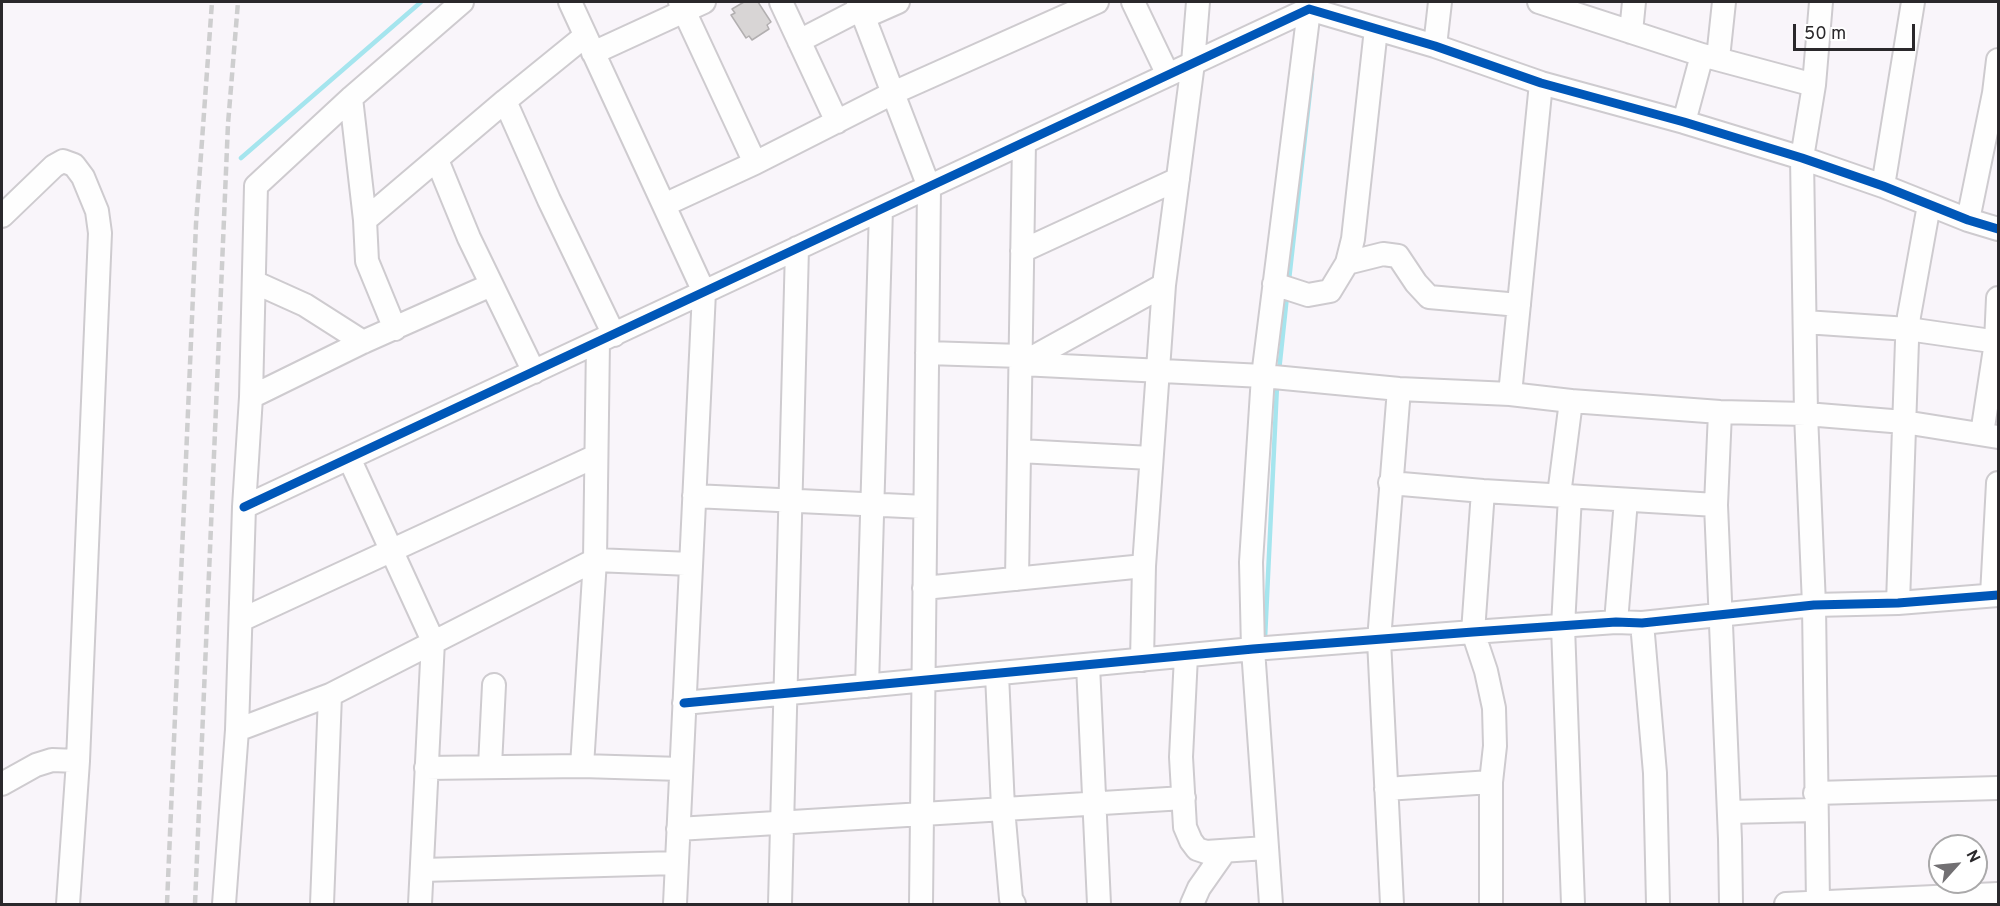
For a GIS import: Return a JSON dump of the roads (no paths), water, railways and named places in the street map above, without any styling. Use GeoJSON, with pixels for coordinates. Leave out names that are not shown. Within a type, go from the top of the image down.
{"type":"FeatureCollection","features":[{"type":"Feature","properties":{"kind":"street"},"geometry":{"type":"LineString","coordinates":[[224,904],[237,730],[244,507],[251,397],[256,186],[351,98],[462,2]]}},
{"type":"Feature","properties":{"kind":"street"},"geometry":{"type":"LineString","coordinates":[[570,2],[704,292],[675,904]]}},
{"type":"Feature","properties":{"kind":"street"},"geometry":{"type":"LineString","coordinates":[[782,2],[837,122]]}},
{"type":"Feature","properties":{"kind":"street"},"geometry":{"type":"LineString","coordinates":[[800,41],[861,9],[898,2]]}},
{"type":"Feature","properties":{"kind":"street"},"geometry":{"type":"LineString","coordinates":[[664,205],[755,163],[893,93],[1097,2]]}},
{"type":"Feature","properties":{"kind":"street"},"geometry":{"type":"LineString","coordinates":[[1133,2],[1168,75]]}},
{"type":"Feature","properties":{"kind":"street"},"geometry":{"type":"LineString","coordinates":[[1142,660],[1143,566],[1164,285],[1193,63],[1198,2]]}},
{"type":"Feature","properties":{"kind":"street"},"geometry":{"type":"LineString","coordinates":[[1435,46],[1440,2]]}},
{"type":"Feature","properties":{"kind":"street"},"geometry":{"type":"LineString","coordinates":[[1539,2],[1710,56],[1814,85]]}},
{"type":"Feature","properties":{"kind":"street"},"geometry":{"type":"LineString","coordinates":[[1631,32],[1634,2]]}},
{"type":"Feature","properties":{"kind":"street"},"geometry":{"type":"LineString","coordinates":[[1684,122],[1710,56],[1724,2]]}},
{"type":"Feature","properties":{"kind":"street"},"geometry":{"type":"LineString","coordinates":[[1818,904],[1814,605],[1806,414],[1802,158],[1814,85],[1821,2]]}},
{"type":"Feature","properties":{"kind":"street"},"geometry":{"type":"LineString","coordinates":[[1883,186],[1913,2]]}},
{"type":"Feature","properties":{"kind":"street"},"geometry":{"type":"LineString","coordinates":[[365,220],[505,101],[589,44],[689,5],[755,163]]}},
{"type":"Feature","properties":{"kind":"street"},"geometry":{"type":"LineString","coordinates":[[1266,904],[1266,848],[1253,650],[1251,562],[1263,376],[1309,5]]}},
{"type":"Feature","properties":{"kind":"street"},"geometry":{"type":"LineString","coordinates":[[244,507],[1168,75],[1309,5],[1332,9],[1376,29],[1435,46],[1541,83],[1684,122],[1802,158],[1998,229]]}},
{"type":"Feature","properties":{"kind":"street"},"geometry":{"type":"LineString","coordinates":[[861,9],[929,187],[921,904]]}},
{"type":"Feature","properties":{"kind":"street"},"geometry":{"type":"LineString","coordinates":[[1274,284],[1308,295],[1330,291],[1347,263],[1353,239],[1376,29]]}},
{"type":"Feature","properties":{"kind":"street"},"geometry":{"type":"LineString","coordinates":[[1968,220],[1994,93],[1998,60]]}},
{"type":"Feature","properties":{"kind":"street"},"geometry":{"type":"LineString","coordinates":[[1510,394],[1541,83]]}},
{"type":"Feature","properties":{"kind":"street"},"geometry":{"type":"LineString","coordinates":[[351,98],[365,220],[367,261],[395,329]]}},
{"type":"Feature","properties":{"kind":"street"},"geometry":{"type":"LineString","coordinates":[[505,101],[606,338],[596,456],[594,560],[582,766]]}},
{"type":"Feature","properties":{"kind":"street"},"geometry":{"type":"LineString","coordinates":[[1017,579],[1024,142]]}},
{"type":"Feature","properties":{"kind":"street"},"geometry":{"type":"LineString","coordinates":[[437,159],[469,238],[534,372]]}},
{"type":"Feature","properties":{"kind":"street"},"geometry":{"type":"LineString","coordinates":[[2,216],[54,166],[63,161],[69,162],[83,177],[97,211],[100,233],[78,761],[68,904]]}},
{"type":"Feature","properties":{"kind":"street"},"geometry":{"type":"LineString","coordinates":[[1022,251],[1178,179]]}},
{"type":"Feature","properties":{"kind":"street"},"geometry":{"type":"LineString","coordinates":[[1898,603],[1908,329],[1929,205]]}},
{"type":"Feature","properties":{"kind":"street"},"geometry":{"type":"LineString","coordinates":[[867,686],[881,209]]}},
{"type":"Feature","properties":{"kind":"street"},"geometry":{"type":"LineString","coordinates":[[780,904],[797,248]]}},
{"type":"Feature","properties":{"kind":"street"},"geometry":{"type":"LineString","coordinates":[[1347,263],[1383,254],[1398,256],[1416,283],[1429,297],[1519,305]]}},
{"type":"Feature","properties":{"kind":"street"},"geometry":{"type":"LineString","coordinates":[[254,282],[305,305],[363,342]]}},
{"type":"Feature","properties":{"kind":"street"},"geometry":{"type":"LineString","coordinates":[[251,397],[363,342],[491,285]]}},
{"type":"Feature","properties":{"kind":"street"},"geometry":{"type":"LineString","coordinates":[[1021,360],[1164,285]]}},
{"type":"Feature","properties":{"kind":"street"},"geometry":{"type":"LineString","coordinates":[[927,353],[1158,372],[1263,376],[1399,389],[1510,394],[1571,401],[1806,414],[1904,422],[1990,436],[1998,298]]}},
{"type":"Feature","properties":{"kind":"street"},"geometry":{"type":"LineString","coordinates":[[1805,322],[1908,329],[1997,342]]}},
{"type":"Feature","properties":{"kind":"street"},"geometry":{"type":"LineString","coordinates":[[1392,904],[1378,640],[1399,389]]}},
{"type":"Feature","properties":{"kind":"street"},"geometry":{"type":"LineString","coordinates":[[1571,401],[1564,495],[1563,626],[1573,904]]}},
{"type":"Feature","properties":{"kind":"street"},"geometry":{"type":"LineString","coordinates":[[1720,411],[1716,505],[1722,615],[1731,904]]}},
{"type":"Feature","properties":{"kind":"street"},"geometry":{"type":"LineString","coordinates":[[1019,451],[1152,458]]}},
{"type":"Feature","properties":{"kind":"street"},"geometry":{"type":"LineString","coordinates":[[241,620],[596,456]]}},
{"type":"Feature","properties":{"kind":"street"},"geometry":{"type":"LineString","coordinates":[[349,458],[433,641],[420,904]]}},
{"type":"Feature","properties":{"kind":"street"},"geometry":{"type":"LineString","coordinates":[[1390,483],[1716,505]]}},
{"type":"Feature","properties":{"kind":"street"},"geometry":{"type":"LineString","coordinates":[[684,703],[1253,650],[1473,632],[1642,622],[1814,605],[1898,603],[1995,595],[1998,483]]}},
{"type":"Feature","properties":{"kind":"street"},"geometry":{"type":"LineString","coordinates":[[1484,491],[1473,632],[1486,671],[1494,708],[1496,746],[1491,782],[1491,904]]}},
{"type":"Feature","properties":{"kind":"street"},"geometry":{"type":"LineString","coordinates":[[694,496],[925,507]]}},
{"type":"Feature","properties":{"kind":"street"},"geometry":{"type":"LineString","coordinates":[[1616,622],[1626,500]]}},
{"type":"Feature","properties":{"kind":"street"},"geometry":{"type":"LineString","coordinates":[[237,730],[330,695],[594,560],[691,564]]}},
{"type":"Feature","properties":{"kind":"street"},"geometry":{"type":"LineString","coordinates":[[924,588],[1143,566]]}},
{"type":"Feature","properties":{"kind":"street"},"geometry":{"type":"LineString","coordinates":[[1642,622],[1655,773],[1658,904]]}},
{"type":"Feature","properties":{"kind":"street"},"geometry":{"type":"LineString","coordinates":[[1186,656],[1181,757],[1185,827],[1197,849],[1206,852],[1266,848]]}},
{"type":"Feature","properties":{"kind":"street"},"geometry":{"type":"LineString","coordinates":[[1088,665],[1099,904]]}},
{"type":"Feature","properties":{"kind":"street"},"geometry":{"type":"LineString","coordinates":[[997,674],[1003,808],[1011,899],[1014,904]]}},
{"type":"Feature","properties":{"kind":"street"},"geometry":{"type":"LineString","coordinates":[[490,766],[494,685]]}},
{"type":"Feature","properties":{"kind":"street"},"geometry":{"type":"LineString","coordinates":[[322,904],[330,695]]}},
{"type":"Feature","properties":{"kind":"street"},"geometry":{"type":"LineString","coordinates":[[2,784],[44,762],[78,761]]}},
{"type":"Feature","properties":{"kind":"street"},"geometry":{"type":"LineString","coordinates":[[426,768],[582,766],[681,769]]}},
{"type":"Feature","properties":{"kind":"street"},"geometry":{"type":"LineString","coordinates":[[1386,789],[1491,782]]}},
{"type":"Feature","properties":{"kind":"street"},"geometry":{"type":"LineString","coordinates":[[1729,812],[1815,802],[1998,788]]}},
{"type":"Feature","properties":{"kind":"street"},"geometry":{"type":"LineString","coordinates":[[678,829],[1184,798]]}},
{"type":"Feature","properties":{"kind":"street"},"geometry":{"type":"LineString","coordinates":[[1192,904],[1225,851]]}},
{"type":"Feature","properties":{"kind":"street"},"geometry":{"type":"LineString","coordinates":[[422,870],[677,863]]}},
{"type":"Feature","properties":{"kind":"street"},"geometry":{"type":"LineString","coordinates":[[1786,904],[1998,894]]}},
{"type":"Feature","properties":{"kind":"waterway"},"geometry":{"type":"LineString","coordinates":[[241,158],[421,2]]}},
{"type":"Feature","properties":{"kind":"waterway"},"geometry":{"type":"LineString","coordinates":[[1289,280],[1312,74]]}},
{"type":"Feature","properties":{"kind":"waterway"},"geometry":{"type":"LineString","coordinates":[[1279,371],[1287,296]]}},
{"type":"Feature","properties":{"kind":"waterway"},"geometry":{"type":"LineString","coordinates":[[1265,639],[1277,386]]}},
{"type":"Feature","properties":{"kind":"railway"},"geometry":{"type":"LineString","coordinates":[[167,904],[196,224],[212,2]]}},
{"type":"Feature","properties":{"kind":"railway"},"geometry":{"type":"LineString","coordinates":[[195,904],[228,124],[238,2]]}}]}
